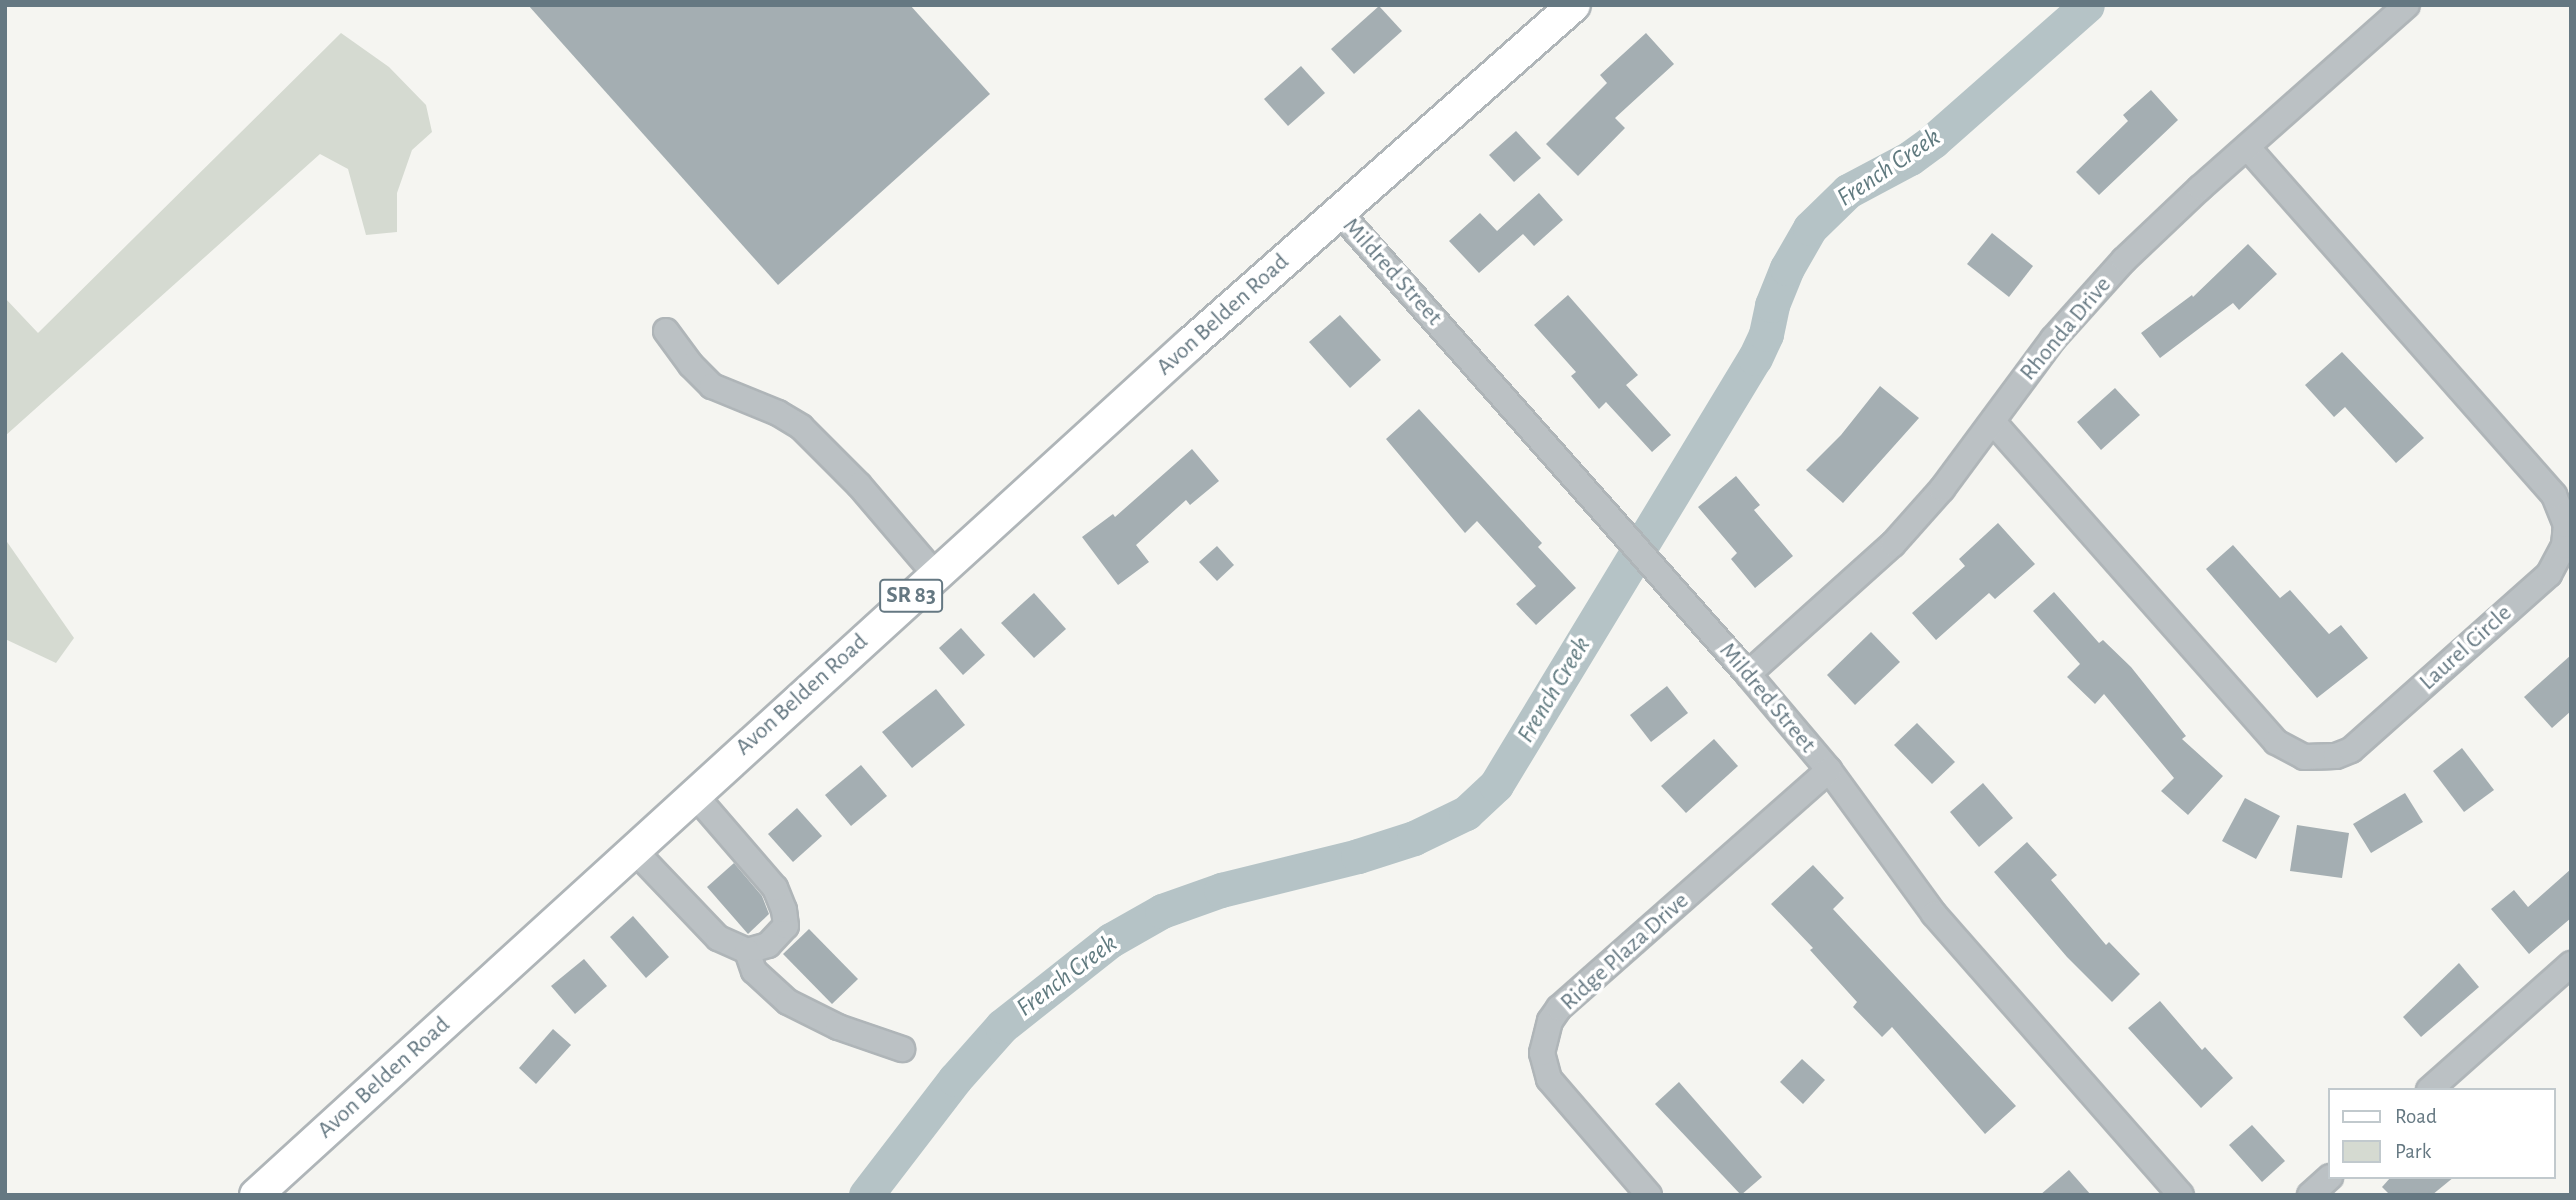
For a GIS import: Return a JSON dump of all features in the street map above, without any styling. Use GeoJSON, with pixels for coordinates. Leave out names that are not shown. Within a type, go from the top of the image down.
{"type":"FeatureCollection","features":[{"type":"Feature","properties":{"kind":"main road","name":"Avon Belden Road"},"geometry":{"type":"LineString","coordinates":[[256,1195],[935,574],[1574,5]]}},
{"type":"Feature","properties":{"kind":"street","name":"Rhonda Drive"},"geometry":{"type":"LineString","coordinates":[[1748,674],[1893,544],[1942,489],[2053,339],[2124,260],[2407,5]]}},
{"type":"Feature","properties":{"kind":"street","name":"Laurel Circle"},"geometry":{"type":"LineString","coordinates":[[1993,422],[2276,742],[2304,757],[2336,756],[2351,750],[2549,574],[2558,561],[2565,535],[2561,509],[2554,495],[2247,147]]}},
{"type":"Feature","properties":{"kind":"street","name":"Mildred Street"},"geometry":{"type":"LineString","coordinates":[[1339,212],[1748,674],[1829,770],[1934,914],[2181,1195]]}},
{"type":"Feature","properties":{"kind":"street"},"geometry":{"type":"LineString","coordinates":[[666,331],[691,365],[712,386],[778,413],[801,427],[859,485],[935,574]]}},
{"type":"Feature","properties":{"kind":"street","name":"Ridge Plaza Drive"},"geometry":{"type":"LineString","coordinates":[[1649,1195],[1549,1079],[1542,1053],[1550,1021],[1559,1008],[1829,770]]}},
{"type":"Feature","properties":{"kind":"street"},"geometry":{"type":"LineString","coordinates":[[634,849],[718,938],[747,951],[768,945],[786,926],[784,910],[775,888],[694,794]]}},
{"type":"Feature","properties":{"kind":"street"},"geometry":{"type":"LineString","coordinates":[[747,951],[754,971],[788,1002],[838,1027],[901,1049]]}},
{"type":"Feature","properties":{"kind":"street"},"geometry":{"type":"LineString","coordinates":[[2431,1088],[2571,964]]}},
{"type":"Feature","properties":{"kind":"street"},"geometry":{"type":"LineString","coordinates":[[2310,1195],[2328,1179]]}},
{"type":"Feature","properties":{"kind":"green space"},"geometry":{"type":"Polygon","coordinates":[[[341,33],[389,67],[426,105],[432,132],[412,150],[397,193],[397,232],[366,235],[348,169],[320,154],[5,436],[5,298],[38,333],[341,33]]]}},
{"type":"Feature","properties":{"kind":"green space"},"geometry":{"type":"Polygon","coordinates":[[[5,539],[74,638],[56,663],[5,639],[5,539]]]}},
{"type":"Feature","properties":{"kind":"building"},"geometry":{"type":"Polygon","coordinates":[[[528,5],[910,5],[990,94],[778,285],[528,5]]]}},
{"type":"Feature","properties":{"kind":"building"},"geometry":{"type":"Polygon","coordinates":[[[1379,6],[1402,31],[1354,74],[1331,49],[1379,6]]]}},
{"type":"Feature","properties":{"kind":"building"},"geometry":{"type":"Polygon","coordinates":[[[1646,33],[1674,64],[1615,118],[1625,128],[1578,176],[1546,144],[1607,83],[1600,75],[1646,33]]]}},
{"type":"Feature","properties":{"kind":"building"},"geometry":{"type":"Polygon","coordinates":[[[1301,66],[1325,93],[1288,126],[1264,99],[1301,66]]]}},
{"type":"Feature","properties":{"kind":"building"},"geometry":{"type":"Polygon","coordinates":[[[2151,90],[2178,120],[2099,195],[2076,172],[2128,121],[2123,115],[2151,90]]]}},
{"type":"Feature","properties":{"kind":"building"},"geometry":{"type":"Polygon","coordinates":[[[1516,131],[1541,158],[1514,182],[1489,155],[1516,131]]]}},
{"type":"Feature","properties":{"kind":"building"},"geometry":{"type":"Polygon","coordinates":[[[1539,193],[1563,220],[1534,246],[1523,234],[1479,273],[1449,241],[1480,213],[1497,231],[1539,193]]]}},
{"type":"Feature","properties":{"kind":"building"},"geometry":{"type":"Polygon","coordinates":[[[1992,233],[2033,266],[2009,297],[1967,264],[1992,233]]]}},
{"type":"Feature","properties":{"kind":"building"},"geometry":{"type":"Polygon","coordinates":[[[2248,244],[2277,274],[2239,310],[2233,303],[2160,358],[2141,333],[2192,295],[2193,297],[2248,244]]]}},
{"type":"Feature","properties":{"kind":"building"},"geometry":{"type":"Polygon","coordinates":[[[1568,295],[1638,375],[1626,385],[1671,435],[1652,452],[1606,402],[1599,409],[1571,376],[1576,372],[1534,325],[1568,295]]]}},
{"type":"Feature","properties":{"kind":"building"},"geometry":{"type":"Polygon","coordinates":[[[1340,315],[1381,360],[1350,388],[1309,342],[1340,315]]]}},
{"type":"Feature","properties":{"kind":"building"},"geometry":{"type":"Polygon","coordinates":[[[2342,352],[2424,438],[2396,463],[2345,407],[2334,417],[2305,385],[2342,352]]]}},
{"type":"Feature","properties":{"kind":"building"},"geometry":{"type":"Polygon","coordinates":[[[1880,386],[1919,418],[1843,503],[1806,470],[1841,435],[1880,386]]]}},
{"type":"Feature","properties":{"kind":"building"},"geometry":{"type":"Polygon","coordinates":[[[2115,388],[2140,415],[2101,450],[2077,422],[2115,388]]]}},
{"type":"Feature","properties":{"kind":"building"},"geometry":{"type":"Polygon","coordinates":[[[1419,409],[1542,543],[1538,547],[1576,588],[1536,625],[1516,604],[1536,586],[1477,521],[1465,533],[1386,439],[1419,409]]]}},
{"type":"Feature","properties":{"kind":"building"},"geometry":{"type":"Polygon","coordinates":[[[1192,449],[1219,481],[1190,505],[1186,500],[1136,545],[1149,562],[1118,585],[1082,537],[1113,514],[1115,517],[1192,449]]]}},
{"type":"Feature","properties":{"kind":"building"},"geometry":{"type":"Polygon","coordinates":[[[1736,476],[1760,505],[1754,510],[1793,556],[1755,588],[1731,559],[1737,553],[1698,507],[1736,476]]]}},
{"type":"Feature","properties":{"kind":"building"},"geometry":{"type":"Polygon","coordinates":[[[1998,523],[2035,564],[1995,599],[1989,593],[1936,640],[1912,613],[1965,566],[1959,559],[1998,523]]]}},
{"type":"Feature","properties":{"kind":"building"},"geometry":{"type":"Polygon","coordinates":[[[2233,545],[2280,598],[2290,590],[2329,634],[2341,625],[2368,658],[2317,698],[2206,569],[2233,545]]]}},
{"type":"Feature","properties":{"kind":"building"},"geometry":{"type":"Polygon","coordinates":[[[1217,546],[1234,565],[1217,581],[1199,562],[1217,546]]]}},
{"type":"Feature","properties":{"kind":"building"},"geometry":{"type":"Polygon","coordinates":[[[2054,592],[2099,643],[2103,640],[2131,667],[2186,736],[2182,739],[2223,776],[2188,815],[2161,791],[2174,778],[2104,694],[2095,704],[2067,677],[2080,664],[2033,611],[2054,592]]]}},
{"type":"Feature","properties":{"kind":"building"},"geometry":{"type":"Polygon","coordinates":[[[1034,593],[1066,629],[1034,658],[1001,623],[1034,593]]]}},
{"type":"Feature","properties":{"kind":"building"},"geometry":{"type":"Polygon","coordinates":[[[961,628],[985,655],[963,675],[939,648],[961,628]]]}},
{"type":"Feature","properties":{"kind":"building"},"geometry":{"type":"Polygon","coordinates":[[[1871,632],[1900,662],[1855,705],[1827,675],[1871,632]]]}},
{"type":"Feature","properties":{"kind":"building"},"geometry":{"type":"Polygon","coordinates":[[[2571,655],[2571,711],[2552,728],[2524,697],[2571,655]]]}},
{"type":"Feature","properties":{"kind":"building"},"geometry":{"type":"Polygon","coordinates":[[[1667,686],[1688,713],[1651,742],[1630,715],[1667,686]]]}},
{"type":"Feature","properties":{"kind":"building"},"geometry":{"type":"Polygon","coordinates":[[[936,689],[965,725],[912,768],[882,732],[936,689]]]}},
{"type":"Feature","properties":{"kind":"building"},"geometry":{"type":"Polygon","coordinates":[[[1917,723],[1955,762],[1932,784],[1894,745],[1917,723]]]}},
{"type":"Feature","properties":{"kind":"building"},"geometry":{"type":"Polygon","coordinates":[[[1714,739],[1738,766],[1686,813],[1661,786],[1714,739]]]}},
{"type":"Feature","properties":{"kind":"building"},"geometry":{"type":"Polygon","coordinates":[[[2462,748],[2494,790],[2464,812],[2433,771],[2462,748]]]}},
{"type":"Feature","properties":{"kind":"building"},"geometry":{"type":"Polygon","coordinates":[[[861,765],[887,796],[851,826],[825,795],[861,765]]]}},
{"type":"Feature","properties":{"kind":"building"},"geometry":{"type":"Polygon","coordinates":[[[1983,783],[2013,818],[1979,847],[1950,812],[1983,783]]]}},
{"type":"Feature","properties":{"kind":"building"},"geometry":{"type":"Polygon","coordinates":[[[2405,793],[2423,822],[2371,853],[2353,824],[2405,793]]]}},
{"type":"Feature","properties":{"kind":"building"},"geometry":{"type":"Polygon","coordinates":[[[2245,798],[2280,816],[2256,859],[2222,841],[2245,798]]]}},
{"type":"Feature","properties":{"kind":"building"},"geometry":{"type":"Polygon","coordinates":[[[797,808],[822,836],[793,862],[768,834],[797,808]]]}},
{"type":"Feature","properties":{"kind":"building"},"geometry":{"type":"Polygon","coordinates":[[[2297,825],[2349,833],[2342,878],[2290,871],[2297,825]]]}},
{"type":"Feature","properties":{"kind":"building"},"geometry":{"type":"Polygon","coordinates":[[[2027,842],[2057,875],[2051,880],[2106,945],[2109,942],[2140,974],[2112,1002],[2067,957],[1994,872],[2027,842]]]}},
{"type":"Feature","properties":{"kind":"building"},"geometry":{"type":"Polygon","coordinates":[[[734,863],[762,896],[769,914],[748,934],[707,887],[734,863]]]}},
{"type":"Feature","properties":{"kind":"building"},"geometry":{"type":"Polygon","coordinates":[[[1813,865],[1844,898],[1833,909],[2016,1106],[1985,1134],[1892,1027],[1882,1037],[1853,1007],[1857,1002],[1810,950],[1813,948],[1771,904],[1813,865]]]}},
{"type":"Feature","properties":{"kind":"building"},"geometry":{"type":"Polygon","coordinates":[[[2571,869],[2571,918],[2529,954],[2491,909],[2514,890],[2528,907],[2571,869]]]}},
{"type":"Feature","properties":{"kind":"building"},"geometry":{"type":"Polygon","coordinates":[[[633,916],[669,957],[646,978],[610,937],[633,916]]]}},
{"type":"Feature","properties":{"kind":"building"},"geometry":{"type":"Polygon","coordinates":[[[809,929],[858,979],[832,1004],[783,954],[809,929]]]}},
{"type":"Feature","properties":{"kind":"building"},"geometry":{"type":"Polygon","coordinates":[[[584,959],[607,986],[575,1014],[551,986],[584,959]]]}},
{"type":"Feature","properties":{"kind":"building"},"geometry":{"type":"Polygon","coordinates":[[[2459,963],[2479,987],[2421,1037],[2403,1017],[2459,963]]]}},
{"type":"Feature","properties":{"kind":"building"},"geometry":{"type":"Polygon","coordinates":[[[2160,1001],[2202,1050],[2205,1047],[2233,1078],[2201,1108],[2128,1028],[2160,1001]]]}},
{"type":"Feature","properties":{"kind":"building"},"geometry":{"type":"Polygon","coordinates":[[[553,1029],[571,1045],[536,1084],[519,1068],[553,1029]]]}},
{"type":"Feature","properties":{"kind":"building"},"geometry":{"type":"Polygon","coordinates":[[[1802,1059],[1825,1080],[1803,1104],[1780,1082],[1802,1059]]]}},
{"type":"Feature","properties":{"kind":"building"},"geometry":{"type":"Polygon","coordinates":[[[1679,1082],[1762,1177],[1741,1195],[1655,1104],[1679,1082]]]}},
{"type":"Feature","properties":{"kind":"building"},"geometry":{"type":"Polygon","coordinates":[[[2252,1125],[2285,1161],[2262,1182],[2229,1145],[2252,1125]]]}},
{"type":"Feature","properties":{"kind":"building"},"geometry":{"type":"Polygon","coordinates":[[[2069,1170],[2091,1195],[2040,1195],[2069,1170]]]}},
{"type":"Feature","properties":{"kind":"building"},"geometry":{"type":"Polygon","coordinates":[[[2389,1179],[2452,1179],[2432,1195],[2390,1195],[2382,1187],[2389,1179]]]}},
{"type":"Feature","properties":{"kind":"waterway","name":"French Creek"},"geometry":{"type":"LineString","coordinates":[[866,1195],[955,1079],[1002,1026],[1111,940],[1162,911],[1221,890],[1358,856],[1414,838],[1466,813],[1496,785],[1755,358],[1766,334],[1772,305],[1787,268],[1810,228],[1848,191],[1910,158],[1933,141],[2087,5]]}}]}
